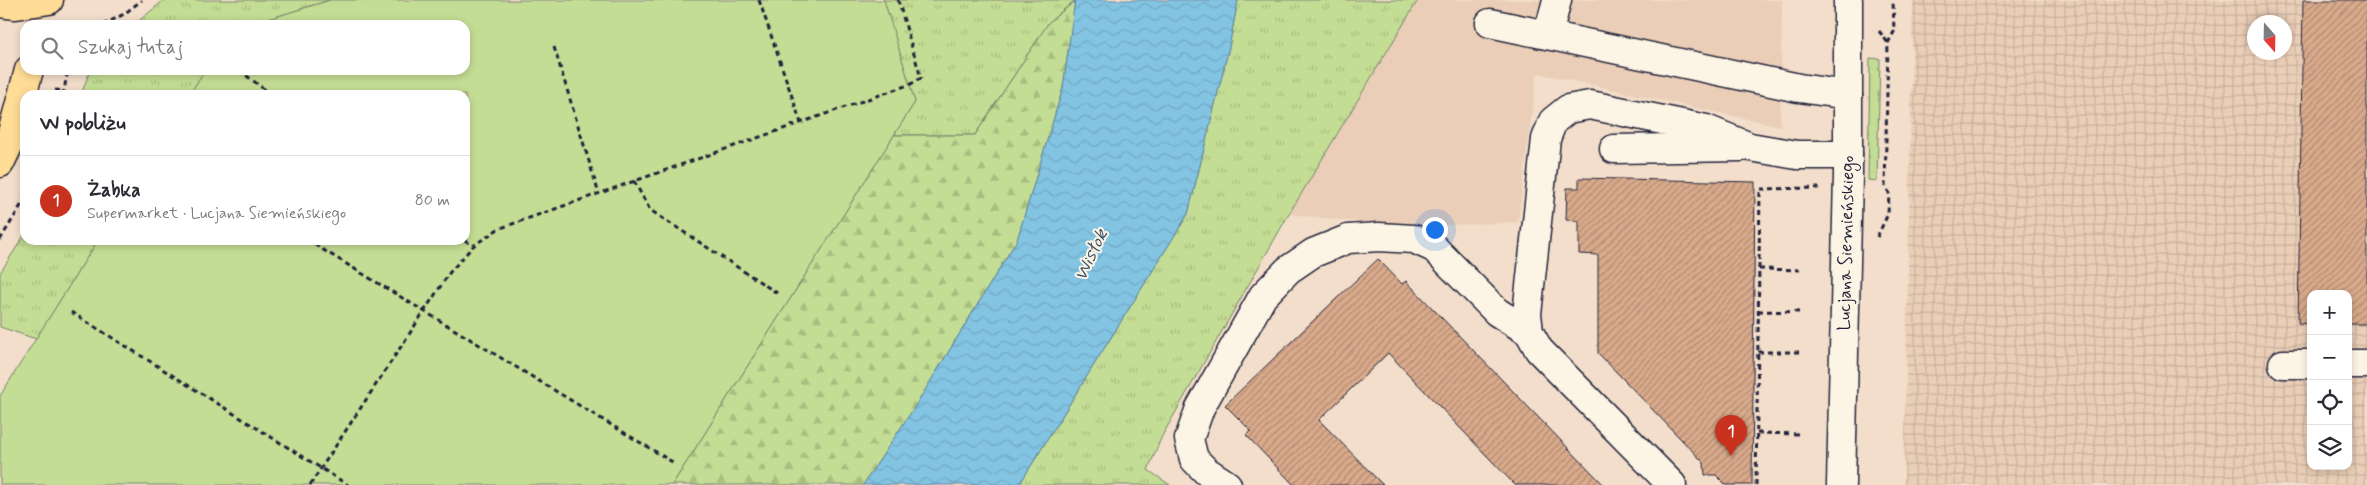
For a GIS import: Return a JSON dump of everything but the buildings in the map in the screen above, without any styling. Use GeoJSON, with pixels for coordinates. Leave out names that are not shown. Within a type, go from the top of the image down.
{"type":"FeatureCollection","features":[{"type":"Feature","properties":{"kind":"main road"},"geometry":{"type":"LineString","coordinates":[[0,3],[16,5],[48,0],[42,20]]}},
{"type":"Feature","properties":{"kind":"main road"},"geometry":{"type":"LineString","coordinates":[[24,90],[28,75]]}},
{"type":"Feature","properties":{"kind":"main road"},"geometry":{"type":"LineString","coordinates":[[0,163],[9,144],[20,103]]}},
{"type":"Feature","properties":{"kind":"street"},"geometry":{"type":"LineString","coordinates":[[1548,35],[1557,0]]}},
{"type":"Feature","properties":{"kind":"street","name":"Lucjana Siemieńskiego"},"geometry":{"type":"LineString","coordinates":[[1841,485],[1848,155],[1848,0]]}},
{"type":"Feature","properties":{"kind":"street"},"geometry":{"type":"LineString","coordinates":[[1490,23],[1798,88],[1848,95]]}},
{"type":"Feature","properties":{"kind":"street"},"geometry":{"type":"LineString","coordinates":[[1672,485],[1539,350],[1529,332],[1527,314],[1546,139],[1553,121],[1568,109],[1590,105],[1706,129],[1750,147]]}},
{"type":"Feature","properties":{"kind":"street"},"geometry":{"type":"LineString","coordinates":[[1614,149],[1750,147],[1797,154],[1848,155]]}},
{"type":"Feature","properties":{"kind":"street"},"geometry":{"type":"LineString","coordinates":[[1227,485],[1206,471],[1194,459],[1189,439],[1200,408],[1263,296],[1288,270],[1313,253],[1348,239],[1379,237],[1414,240],[1434,248],[1496,312],[1529,332]]}},
{"type":"Feature","properties":{"kind":"street"},"geometry":{"type":"LineString","coordinates":[[2283,364],[2307,364]]}},
{"type":"Feature","properties":{"kind":"street"},"geometry":{"type":"LineString","coordinates":[[2352,364],[2367,364]]}},
{"type":"Feature","properties":{"kind":"path"},"geometry":{"type":"LineString","coordinates":[[113,20],[142,0]]}},
{"type":"Feature","properties":{"kind":"path"},"geometry":{"type":"LineString","coordinates":[[759,0],[801,123]]}},
{"type":"Feature","properties":{"kind":"path"},"geometry":{"type":"LineString","coordinates":[[310,485],[450,272],[473,246],[498,229],[911,84],[921,78],[898,0]]}},
{"type":"Feature","properties":{"kind":"path"},"geometry":{"type":"LineString","coordinates":[[1885,188],[1888,43],[1894,32],[1893,0]]}},
{"type":"Feature","properties":{"kind":"path"},"geometry":{"type":"LineString","coordinates":[[554,47],[598,194]]}},
{"type":"Feature","properties":{"kind":"path"},"geometry":{"type":"LineString","coordinates":[[64,90],[67,75]]}},
{"type":"Feature","properties":{"kind":"path"},"geometry":{"type":"LineString","coordinates":[[246,75],[265,90]]}},
{"type":"Feature","properties":{"kind":"path"},"geometry":{"type":"LineString","coordinates":[[634,182],[650,210],[780,295]]}},
{"type":"Feature","properties":{"kind":"path"},"geometry":{"type":"LineString","coordinates":[[1756,485],[1760,189],[1825,188]]}},
{"type":"Feature","properties":{"kind":"path"},"geometry":{"type":"LineString","coordinates":[[0,240],[20,207]]}},
{"type":"Feature","properties":{"kind":"path"},"geometry":{"type":"LineString","coordinates":[[315,245],[674,462]]}},
{"type":"Feature","properties":{"kind":"path"},"geometry":{"type":"LineString","coordinates":[[1759,269],[1803,270]]}},
{"type":"Feature","properties":{"kind":"path"},"geometry":{"type":"LineString","coordinates":[[71,312],[348,485]]}},
{"type":"Feature","properties":{"kind":"path"},"geometry":{"type":"LineString","coordinates":[[1758,312],[1802,312]]}},
{"type":"Feature","properties":{"kind":"path"},"geometry":{"type":"LineString","coordinates":[[1758,352],[1802,352]]}},
{"type":"Feature","properties":{"kind":"path"},"geometry":{"type":"LineString","coordinates":[[1757,433],[1801,434]]}},
{"type":"Feature","properties":{"kind":"shaded area"},"geometry":{"type":"Polygon","coordinates":[[[1418,0],[1782,0],[1780,126],[1537,73],[1518,222],[1403,227],[1289,214],[1418,0]]]}},
{"type":"Feature","properties":{"kind":"shaded area"},"geometry":{"type":"Polygon","coordinates":[[[1913,0],[2367,0],[2367,485],[1904,485],[1913,0]]]}},
{"type":"Feature","properties":{"kind":"green space"},"geometry":{"type":"Polygon","coordinates":[[[164,0],[330,0],[265,20],[140,20],[164,0]]]}},
{"type":"Feature","properties":{"kind":"green space"},"geometry":{"type":"Polygon","coordinates":[[[330,0],[884,0],[915,102],[672,485],[0,485],[0,396],[95,245],[470,245],[470,90],[192,90],[202,75],[470,75],[470,20],[265,20],[330,0]]]}},
{"type":"Feature","properties":{"kind":"green space"},"geometry":{"type":"Polygon","coordinates":[[[883,0],[1075,0],[1049,22],[975,135],[894,135],[915,102],[883,0]]]}},
{"type":"Feature","properties":{"kind":"green space"},"geometry":{"type":"Polygon","coordinates":[[[1238,0],[1418,0],[1289,214],[1162,436],[1148,470],[1170,485],[1019,485],[1188,214],[1229,47],[1238,0]]]}},
{"type":"Feature","properties":{"kind":"green space"},"geometry":{"type":"Polygon","coordinates":[[[1075,1],[1063,88],[1017,240],[916,405],[863,485],[672,485],[894,135],[975,135],[1049,22],[1075,1]]]}},
{"type":"Feature","properties":{"kind":"green space"},"geometry":{"type":"Polygon","coordinates":[[[1870,58],[1880,59],[1877,181],[1868,180],[1870,58]]]}},
{"type":"Feature","properties":{"kind":"green space"},"geometry":{"type":"Polygon","coordinates":[[[88,75],[202,75],[192,90],[83,90],[88,75]]]}},
{"type":"Feature","properties":{"kind":"green space"},"geometry":{"type":"Polygon","coordinates":[[[20,242],[20,245],[95,245],[36,339],[0,327],[0,273],[20,242]]]}},
{"type":"Feature","properties":{"kind":"water","name":"Wisłok"},"geometry":{"type":"Polygon","coordinates":[[[1075,0],[1238,0],[1229,47],[1188,214],[1019,485],[863,485],[916,405],[1017,240],[1063,88],[1075,0]]]}},
{"type":"Feature","properties":{"kind":"place","name":"Żabka"},"geometry":{"type":"Point","coordinates":[1731,456]}}]}
